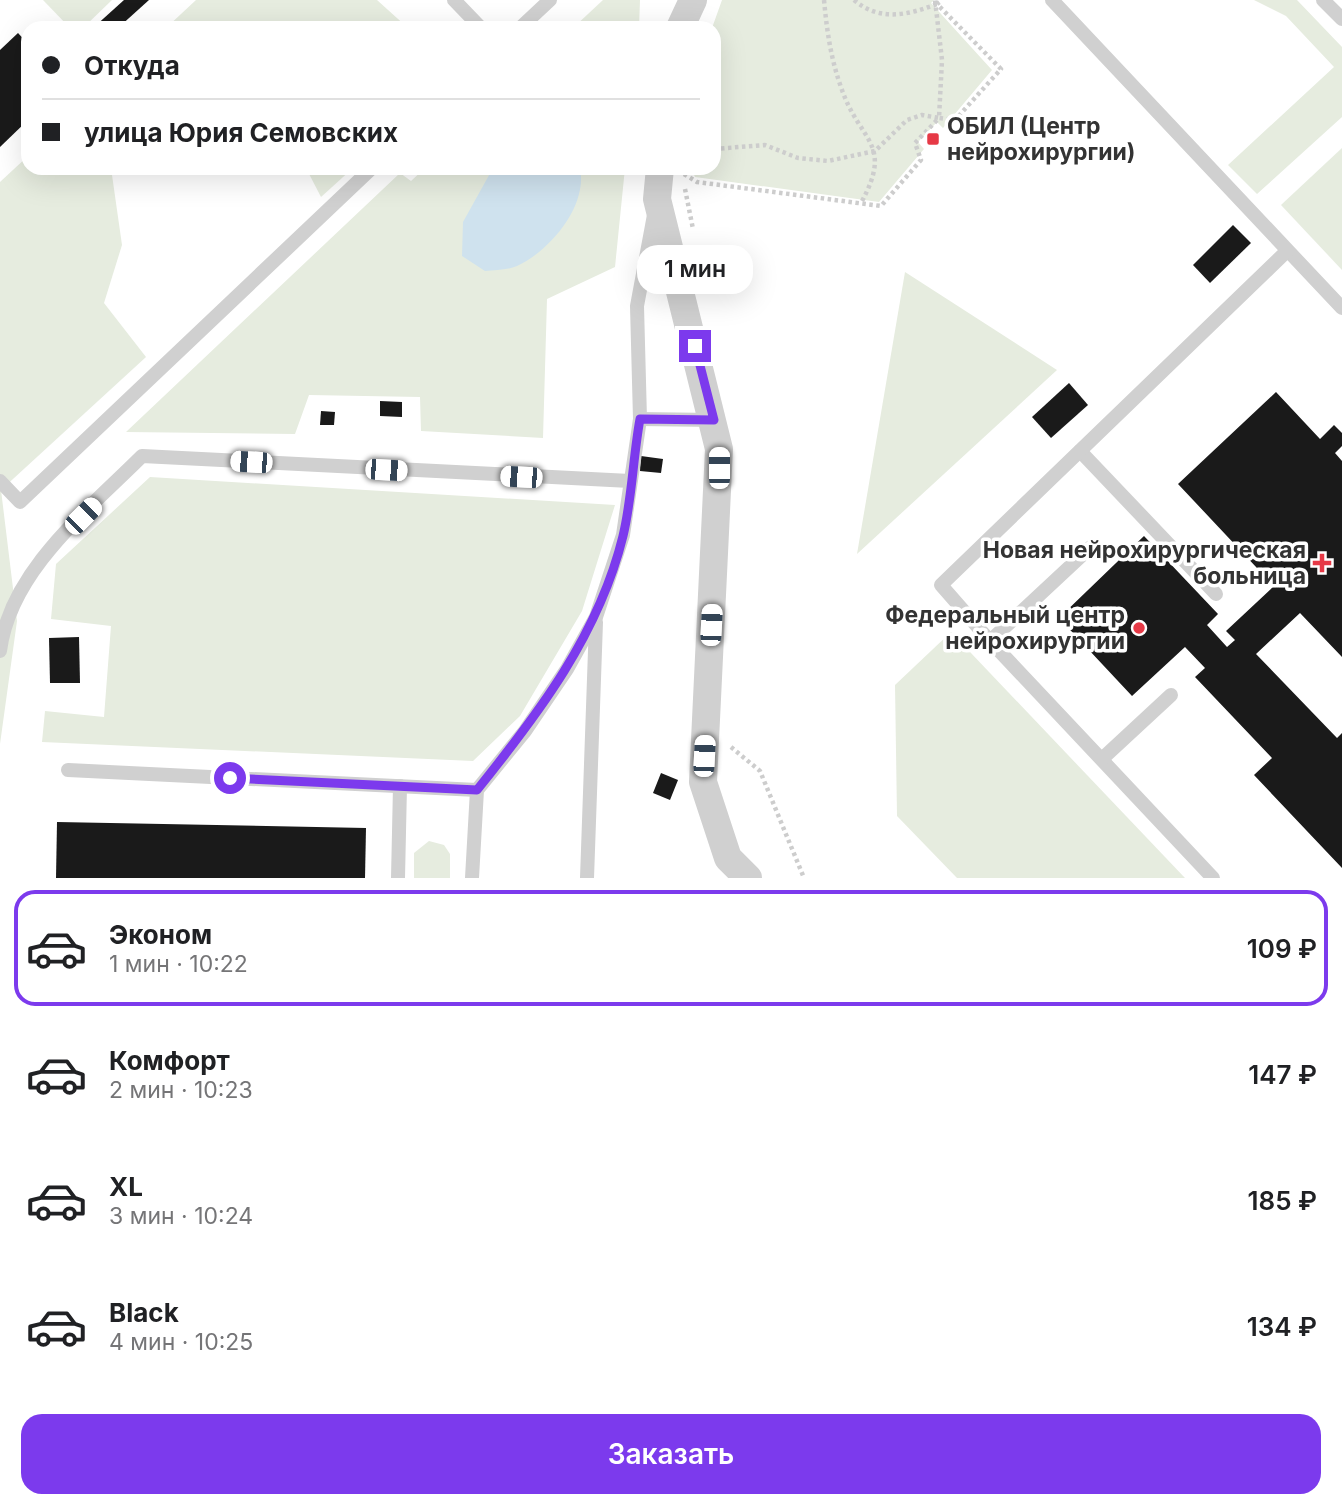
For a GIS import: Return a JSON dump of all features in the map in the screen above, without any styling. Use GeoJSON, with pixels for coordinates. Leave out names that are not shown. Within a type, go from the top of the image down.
{"type":"FeatureCollection","features":[{"type":"Feature","properties":{"kind":"street"},"geometry":{"type":"LineString","coordinates":[[683,21],[692,0]]}},
{"type":"Feature","properties":{"kind":"street"},"geometry":{"type":"LineString","coordinates":[[659,175],[657,199],[714,420],[719,468],[703,782],[728,858],[748,878]]}},
{"type":"Feature","properties":{"kind":"lane"},"geometry":{"type":"LineString","coordinates":[[454,0],[474,21]]}},
{"type":"Feature","properties":{"kind":"lane"},"geometry":{"type":"LineString","coordinates":[[528,21],[550,0]]}},
{"type":"Feature","properties":{"kind":"lane"},"geometry":{"type":"LineString","coordinates":[[1052,0],[1342,308]]}},
{"type":"Feature","properties":{"kind":"lane"},"geometry":{"type":"LineString","coordinates":[[1323,0],[1342,19]]}},
{"type":"Feature","properties":{"kind":"lane"},"geometry":{"type":"LineString","coordinates":[[0,481],[20,502],[365,175]]}},
{"type":"Feature","properties":{"kind":"lane"},"geometry":{"type":"LineString","coordinates":[[472,878],[477,790],[525,731],[567,669],[596,617],[624,535],[640,419],[637,306],[657,199]]}},
{"type":"Feature","properties":{"kind":"lane"},"geometry":{"type":"LineString","coordinates":[[1213,878],[990,641],[941,585],[1287,251]]}},
{"type":"Feature","properties":{"kind":"lane"},"geometry":{"type":"LineString","coordinates":[[640,419],[714,420]]}},
{"type":"Feature","properties":{"kind":"lane"},"geometry":{"type":"LineString","coordinates":[[1080,451],[1216,594]]}},
{"type":"Feature","properties":{"kind":"lane"},"geometry":{"type":"LineString","coordinates":[[0,650],[3,628],[23,582],[142,456],[630,481]]}},
{"type":"Feature","properties":{"kind":"lane"},"geometry":{"type":"LineString","coordinates":[[990,641],[1093,545]]}},
{"type":"Feature","properties":{"kind":"lane"},"geometry":{"type":"LineString","coordinates":[[587,878],[596,617]]}},
{"type":"Feature","properties":{"kind":"lane"},"geometry":{"type":"LineString","coordinates":[[1102,759],[1171,695]]}},
{"type":"Feature","properties":{"kind":"lane"},"geometry":{"type":"LineString","coordinates":[[68,770],[477,790]]}},
{"type":"Feature","properties":{"kind":"lane"},"geometry":{"type":"LineString","coordinates":[[398,878],[400,786]]}},
{"type":"Feature","properties":{"kind":"path"},"geometry":{"type":"LineString","coordinates":[[824,0],[828,43],[842,93],[875,151],[875,178],[861,203]]}},
{"type":"Feature","properties":{"kind":"path"},"geometry":{"type":"LineString","coordinates":[[854,0],[883,15],[908,15],[938,1]]}},
{"type":"Feature","properties":{"kind":"path"},"geometry":{"type":"LineString","coordinates":[[721,148],[765,145],[798,158],[828,161],[875,151],[907,120],[922,115],[955,120],[1001,69],[938,1]]}},
{"type":"Feature","properties":{"kind":"path"},"geometry":{"type":"LineString","coordinates":[[685,175],[697,182],[881,206],[921,160],[915,143],[939,118],[942,60],[938,1]]}},
{"type":"Feature","properties":{"kind":"shaded area"},"geometry":{"type":"Polygon","coordinates":[[[43,0],[112,0],[90,21],[63,21],[43,0]]]}},
{"type":"Feature","properties":{"kind":"shaded area"},"geometry":{"type":"Polygon","coordinates":[[[196,0],[377,0],[400,21],[174,21],[196,0]]]}},
{"type":"Feature","properties":{"kind":"shaded area"},"geometry":{"type":"Polygon","coordinates":[[[603,0],[640,0],[639,21],[580,21],[603,0]]]}},
{"type":"Feature","properties":{"kind":"shaded area"},"geometry":{"type":"Polygon","coordinates":[[[722,0],[934,0],[931,3],[992,70],[943,128],[937,122],[918,142],[924,149],[879,202],[695,177],[694,175],[721,175],[721,21],[714,21],[722,0]]]}},
{"type":"Feature","properties":{"kind":"shaded area"},"geometry":{"type":"Polygon","coordinates":[[[1254,0],[1297,0],[1342,47],[1342,117],[1257,194],[1228,165],[1334,67],[1286,16],[1254,0]]]}},
{"type":"Feature","properties":{"kind":"shaded area"},"geometry":{"type":"Polygon","coordinates":[[[1342,148],[1342,270],[1281,205],[1342,148]]]}},
{"type":"Feature","properties":{"kind":"shaded area"},"geometry":{"type":"Polygon","coordinates":[[[21,162],[21,175],[112,175],[122,245],[104,303],[146,357],[1,490],[17,621],[0,744],[0,182],[21,162]]]}},
{"type":"Feature","properties":{"kind":"shaded area"},"geometry":{"type":"Polygon","coordinates":[[[310,175],[345,175],[321,197],[310,175]]]}},
{"type":"Feature","properties":{"kind":"shaded area"},"geometry":{"type":"Polygon","coordinates":[[[398,175],[411,181],[417,175],[624,175],[615,267],[547,299],[543,438],[421,431],[420,397],[309,395],[295,434],[126,432],[398,175]]]}},
{"type":"Feature","properties":{"kind":"shaded area"},"geometry":{"type":"Polygon","coordinates":[[[905,272],[1057,370],[857,554],[905,272]]]}},
{"type":"Feature","properties":{"kind":"shaded area"},"geometry":{"type":"Polygon","coordinates":[[[150,477],[615,505],[582,611],[520,716],[473,761],[42,742],[45,711],[104,717],[111,626],[51,619],[56,564],[150,477]]]}},
{"type":"Feature","properties":{"kind":"shaded area"},"geometry":{"type":"Polygon","coordinates":[[[951,632],[1185,878],[957,878],[897,816],[895,685],[951,632]]]}},
{"type":"Feature","properties":{"kind":"shaded area"},"geometry":{"type":"Polygon","coordinates":[[[429,841],[444,845],[450,854],[450,878],[414,878],[414,853],[429,841]]]}},
{"type":"Feature","properties":{"kind":"water"},"geometry":{"type":"Polygon","coordinates":[[[489,175],[580,175],[578,197],[564,226],[542,250],[517,266],[485,271],[462,256],[463,222],[489,175]]]}},
{"type":"Feature","properties":{"kind":"building"},"geometry":{"type":"Polygon","coordinates":[[[124,0],[149,0],[126,21],[101,21],[124,0]]]}},
{"type":"Feature","properties":{"kind":"building"},"geometry":{"type":"Polygon","coordinates":[[[18,33],[21,36],[21,127],[0,147],[0,50],[18,33]]]}},
{"type":"Feature","properties":{"kind":"building"},"geometry":{"type":"Polygon","coordinates":[[[1233,225],[1251,243],[1210,283],[1193,265],[1233,225]]]}},
{"type":"Feature","properties":{"kind":"building"},"geometry":{"type":"Polygon","coordinates":[[[1069,383],[1088,405],[1051,438],[1032,417],[1069,383]]]}},
{"type":"Feature","properties":{"kind":"building","name":"Федеральный центр нейрохирургии"},"geometry":{"type":"Polygon","coordinates":[[[1276,392],[1320,439],[1334,425],[1342,433],[1342,446],[1335,453],[1342,461],[1342,657],[1300,613],[1256,654],[1337,738],[1342,733],[1342,868],[1254,775],[1272,758],[1195,677],[1205,668],[1185,647],[1132,696],[1059,618],[1144,536],[1218,614],[1207,625],[1227,647],[1235,640],[1226,631],[1274,586],[1178,484],[1276,392]]]}},
{"type":"Feature","properties":{"kind":"building"},"geometry":{"type":"Polygon","coordinates":[[[380,401],[402,402],[402,417],[380,416],[380,401]]]}},
{"type":"Feature","properties":{"kind":"building"},"geometry":{"type":"Polygon","coordinates":[[[321,411],[335,412],[334,425],[320,425],[321,411]]]}},
{"type":"Feature","properties":{"kind":"building"},"geometry":{"type":"Polygon","coordinates":[[[641,456],[663,459],[661,473],[640,471],[641,456]]]}},
{"type":"Feature","properties":{"kind":"building"},"geometry":{"type":"Polygon","coordinates":[[[79,637],[80,683],[50,683],[49,638],[79,637]]]}},
{"type":"Feature","properties":{"kind":"building"},"geometry":{"type":"Polygon","coordinates":[[[661,773],[678,780],[670,800],[653,793],[661,773]]]}},
{"type":"Feature","properties":{"kind":"building"},"geometry":{"type":"Polygon","coordinates":[[[57,822],[366,828],[365,878],[56,878],[57,822]]]}},
{"type":"Feature","properties":{"kind":"place","name":"ОБИЛ (Центр нейрохирургии)"},"geometry":{"type":"Point","coordinates":[933,139]}},
{"type":"Feature","properties":{"kind":"place","name":"Новая нейрохирургическая больница"},"geometry":{"type":"Point","coordinates":[1322,563]}},
{"type":"Feature","properties":{"kind":"place","name":"Федеральный центр нейрохирургии"},"geometry":{"type":"Point","coordinates":[1139,628]}},
{"type":"Feature","properties":{"kind":"route"},"geometry":{"type":"LineString","coordinates":[[230,778],[477,790],[525,731],[567,669],[596,617],[624,535],[640,419],[714,420],[695,346]]}}]}
